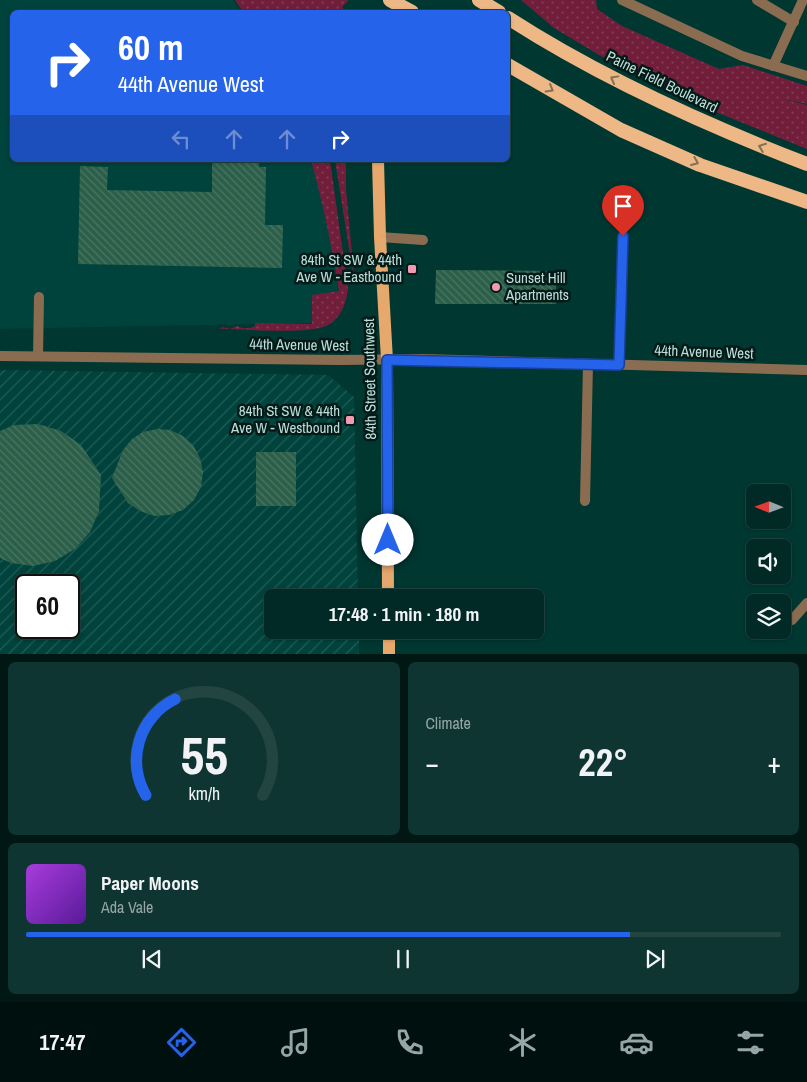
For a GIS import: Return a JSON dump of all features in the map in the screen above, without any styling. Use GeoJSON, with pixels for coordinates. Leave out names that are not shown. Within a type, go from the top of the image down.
{"type":"FeatureCollection","features":[{"type":"Feature","properties":{"kind":"highway"},"geometry":{"type":"LineString","coordinates":[[479,0],[496,10]]}},
{"type":"Feature","properties":{"kind":"highway"},"geometry":{"type":"LineString","coordinates":[[394,4],[408,10]]}},
{"type":"Feature","properties":{"kind":"highway","name":"Paine Field Boulevard"},"geometry":{"type":"LineString","coordinates":[[510,19],[630,87],[741,139],[807,164]]}},
{"type":"Feature","properties":{"kind":"highway"},"geometry":{"type":"LineString","coordinates":[[510,66],[621,130],[700,165],[807,202]]}},
{"type":"Feature","properties":{"kind":"main road","name":"84th Street Southwest"},"geometry":{"type":"LineString","coordinates":[[378,162],[387,360],[388,589]]}},
{"type":"Feature","properties":{"kind":"main road"},"geometry":{"type":"LineString","coordinates":[[389,639],[389,654]]}},
{"type":"Feature","properties":{"kind":"street"},"geometry":{"type":"LineString","coordinates":[[622,0],[742,56],[807,76]]}},
{"type":"Feature","properties":{"kind":"street"},"geometry":{"type":"LineString","coordinates":[[758,0],[794,22]]}},
{"type":"Feature","properties":{"kind":"street"},"geometry":{"type":"LineString","coordinates":[[773,66],[803,0]]}},
{"type":"Feature","properties":{"kind":"street"},"geometry":{"type":"LineString","coordinates":[[619,365],[623,236]]}},
{"type":"Feature","properties":{"kind":"street"},"geometry":{"type":"LineString","coordinates":[[380,237],[423,240]]}},
{"type":"Feature","properties":{"kind":"street"},"geometry":{"type":"LineString","coordinates":[[38,356],[39,297]]}},
{"type":"Feature","properties":{"kind":"street","name":"44th Avenue West"},"geometry":{"type":"LineString","coordinates":[[0,356],[387,360],[807,370]]}},
{"type":"Feature","properties":{"kind":"street"},"geometry":{"type":"LineString","coordinates":[[585,501],[588,364]]}},
{"type":"Feature","properties":{"kind":"street"},"geometry":{"type":"LineString","coordinates":[[792,620],[807,603]]}},
{"type":"Feature","properties":{"kind":"shaded area"},"geometry":{"type":"Polygon","coordinates":[[[0,0],[233,0],[240,10],[10,10],[10,162],[314,162],[327,206],[338,291],[312,323],[0,329],[0,0]]]}},
{"type":"Feature","properties":{"kind":"shaded area"},"geometry":{"type":"Polygon","coordinates":[[[235,0],[348,1],[342,7],[344,10],[242,10],[235,0]]]}},
{"type":"Feature","properties":{"kind":"shaded area"},"geometry":{"type":"Polygon","coordinates":[[[521,0],[596,0],[597,9],[622,26],[719,69],[743,65],[807,86],[807,104],[783,99],[807,105],[807,149],[711,110],[599,55],[554,28],[521,0]]]}},
{"type":"Feature","properties":{"kind":"shaded area"},"geometry":{"type":"Polygon","coordinates":[[[312,162],[330,162],[348,289],[343,309],[337,318],[328,325],[307,330],[220,329],[222,327],[230,329],[237,326],[248,328],[255,326],[255,323],[312,324],[312,295],[339,291],[312,162]]]}},
{"type":"Feature","properties":{"kind":"shaded area"},"geometry":{"type":"Polygon","coordinates":[[[335,162],[346,162],[346,189],[355,286],[335,162]]]}},
{"type":"Feature","properties":{"kind":"shaded area"},"geometry":{"type":"Polygon","coordinates":[[[0,370],[328,375],[354,397],[358,589],[264,589],[264,639],[359,639],[359,654],[0,654],[0,370]]]}},
{"type":"Feature","properties":{"kind":"building"},"geometry":{"type":"Polygon","coordinates":[[[212,162],[259,162],[259,167],[266,167],[265,225],[283,225],[282,268],[78,264],[80,166],[108,167],[107,190],[212,192],[212,162]]]}},
{"type":"Feature","properties":{"kind":"building","name":"Sunset Hill Apartments"},"geometry":{"type":"Polygon","coordinates":[[[436,270],[556,271],[556,304],[435,304],[436,270]]]}},
{"type":"Feature","properties":{"kind":"building"},"geometry":{"type":"Polygon","coordinates":[[[38,424],[61,431],[81,445],[101,475],[99,511],[90,532],[75,549],[55,561],[33,566],[11,563],[0,558],[0,431],[14,425],[38,424]]]}},
{"type":"Feature","properties":{"kind":"building"},"geometry":{"type":"Polygon","coordinates":[[[157,429],[170,430],[183,436],[193,445],[200,458],[203,472],[201,487],[194,500],[183,510],[169,515],[154,516],[140,511],[128,503],[112,478],[123,450],[132,439],[143,432],[157,429]]]}},
{"type":"Feature","properties":{"kind":"building"},"geometry":{"type":"Polygon","coordinates":[[[256,452],[296,452],[296,506],[256,506],[256,452]]]}},
{"type":"Feature","properties":{"kind":"place","name":"84th St SW & 44th Ave W - Eastbound"},"geometry":{"type":"Point","coordinates":[412,269]}},
{"type":"Feature","properties":{"kind":"place","name":"Sunset Hill Apartments"},"geometry":{"type":"Point","coordinates":[496,287]}},
{"type":"Feature","properties":{"kind":"place","name":"84th St SW & 44th Ave W - Westbound"},"geometry":{"type":"Point","coordinates":[350,420]}},
{"type":"Feature","properties":{"kind":"route"},"geometry":{"type":"LineString","coordinates":[[388,540],[387,360],[422,359],[619,365],[623,236]]}}]}
